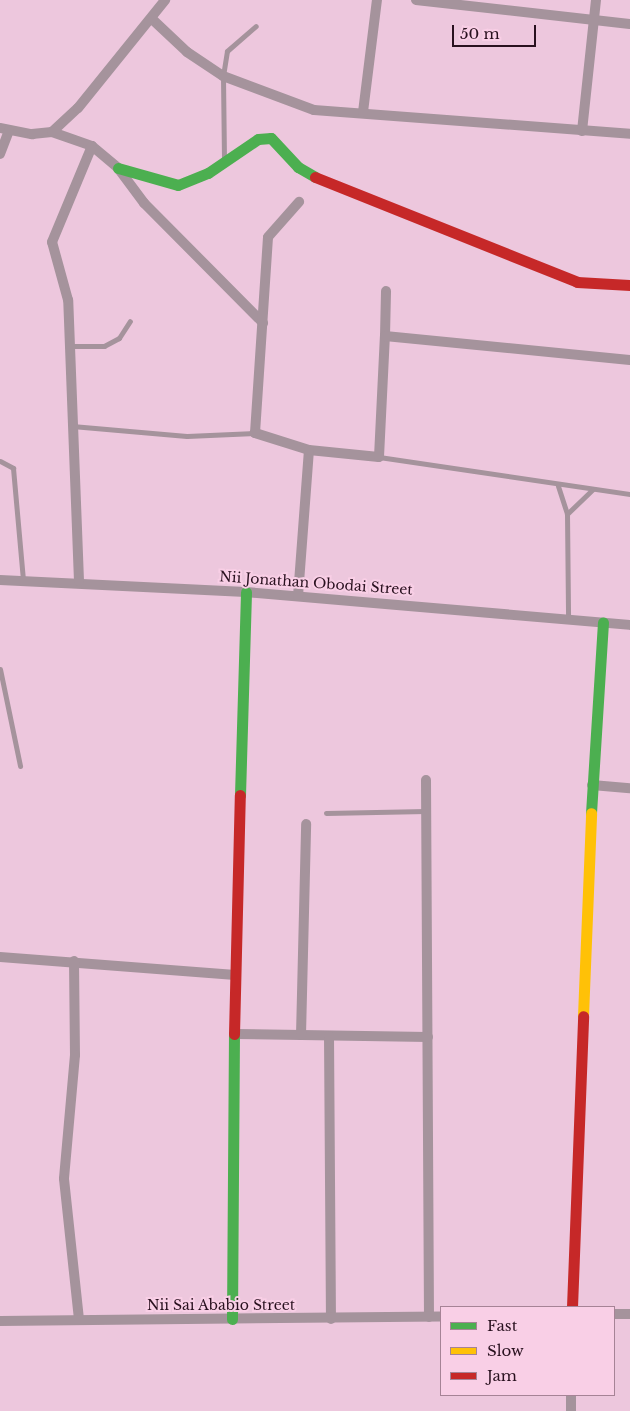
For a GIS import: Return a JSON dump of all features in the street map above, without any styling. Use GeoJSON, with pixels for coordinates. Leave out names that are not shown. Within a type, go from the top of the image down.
{"type":"FeatureCollection","features":[{"type":"Feature","properties":{"kind":"street"},"geometry":{"type":"LineString","coordinates":[[52,132],[78,108],[152,19],[165,0]]}},
{"type":"Feature","properties":{"kind":"street"},"geometry":{"type":"LineString","coordinates":[[363,112],[377,0]]}},
{"type":"Feature","properties":{"kind":"street"},"geometry":{"type":"LineString","coordinates":[[416,0],[630,24]]}},
{"type":"Feature","properties":{"kind":"street"},"geometry":{"type":"LineString","coordinates":[[582,131],[596,0]]}},
{"type":"Feature","properties":{"kind":"street"},"geometry":{"type":"LineString","coordinates":[[152,19],[187,52],[223,76],[314,110],[363,112],[630,134]]}},
{"type":"Feature","properties":{"kind":"street"},"geometry":{"type":"LineString","coordinates":[[0,154],[4,129],[52,132],[92,146],[118,168],[144,203],[263,323]]}},
{"type":"Feature","properties":{"kind":"street"},"geometry":{"type":"LineString","coordinates":[[118,168],[178,185],[208,173],[224,160],[258,139],[271,138],[298,167],[331,184],[577,282],[630,285]]}},
{"type":"Feature","properties":{"kind":"street"},"geometry":{"type":"LineString","coordinates":[[79,581],[71,426],[68,300],[52,242],[92,146]]}},
{"type":"Feature","properties":{"kind":"street"},"geometry":{"type":"LineString","coordinates":[[299,202],[268,237],[255,433],[309,450],[379,457],[386,291]]}},
{"type":"Feature","properties":{"kind":"street"},"geometry":{"type":"LineString","coordinates":[[385,336],[630,360]]}},
{"type":"Feature","properties":{"kind":"street"},"geometry":{"type":"LineString","coordinates":[[298,596],[309,450]]}},
{"type":"Feature","properties":{"kind":"street","name":"Nii Jonathan Obodai Street"},"geometry":{"type":"LineString","coordinates":[[0,580],[79,581],[246,592],[568,618],[630,625]]}},
{"type":"Feature","properties":{"kind":"street"},"geometry":{"type":"LineString","coordinates":[[232,1320],[236,1034],[235,975],[246,592]]}},
{"type":"Feature","properties":{"kind":"street"},"geometry":{"type":"LineString","coordinates":[[572,1306],[592,785],[603,622]]}},
{"type":"Feature","properties":{"kind":"street"},"geometry":{"type":"LineString","coordinates":[[426,780],[429,1317]]}},
{"type":"Feature","properties":{"kind":"street"},"geometry":{"type":"LineString","coordinates":[[592,785],[630,788]]}},
{"type":"Feature","properties":{"kind":"street"},"geometry":{"type":"LineString","coordinates":[[301,1035],[306,824]]}},
{"type":"Feature","properties":{"kind":"street"},"geometry":{"type":"LineString","coordinates":[[0,957],[74,961],[235,975]]}},
{"type":"Feature","properties":{"kind":"street"},"geometry":{"type":"LineString","coordinates":[[74,961],[75,1055],[64,1180],[79,1319]]}},
{"type":"Feature","properties":{"kind":"street"},"geometry":{"type":"LineString","coordinates":[[236,1034],[428,1037]]}},
{"type":"Feature","properties":{"kind":"street"},"geometry":{"type":"LineString","coordinates":[[328,1036],[331,1319]]}},
{"type":"Feature","properties":{"kind":"street"},"geometry":{"type":"LineString","coordinates":[[615,1314],[630,1314]]}},
{"type":"Feature","properties":{"kind":"street","name":"Nii Sai Ababio Street"},"geometry":{"type":"LineString","coordinates":[[0,1321],[79,1319],[331,1319],[440,1316]]}},
{"type":"Feature","properties":{"kind":"street"},"geometry":{"type":"LineString","coordinates":[[571,1396],[571,1411]]}},
{"type":"Feature","properties":{"kind":"lane"},"geometry":{"type":"LineString","coordinates":[[224,160],[223,76],[227,51],[256,26]]}},
{"type":"Feature","properties":{"kind":"lane"},"geometry":{"type":"LineString","coordinates":[[70,346],[104,346],[119,338],[130,321]]}},
{"type":"Feature","properties":{"kind":"lane"},"geometry":{"type":"LineString","coordinates":[[71,426],[187,436],[255,433]]}},
{"type":"Feature","properties":{"kind":"lane"},"geometry":{"type":"LineString","coordinates":[[379,457],[558,486],[630,494]]}},
{"type":"Feature","properties":{"kind":"lane"},"geometry":{"type":"LineString","coordinates":[[0,461],[13,468],[23,580]]}},
{"type":"Feature","properties":{"kind":"lane"},"geometry":{"type":"LineString","coordinates":[[558,486],[568,514],[568,618]]}},
{"type":"Feature","properties":{"kind":"lane"},"geometry":{"type":"LineString","coordinates":[[568,514],[592,490]]}},
{"type":"Feature","properties":{"kind":"lane"},"geometry":{"type":"LineString","coordinates":[[0,668],[20,766]]}},
{"type":"Feature","properties":{"kind":"lane"},"geometry":{"type":"LineString","coordinates":[[326,813],[427,811]]}},
{"type":"Feature","properties":{"kind":"traffic: fast"},"geometry":{"type":"LineString","coordinates":[[118,168],[178,185],[208,173],[258,139],[271,138],[298,167],[315,177]]}},
{"type":"Feature","properties":{"kind":"traffic: fast"},"geometry":{"type":"LineString","coordinates":[[240,795],[246,592]]}},
{"type":"Feature","properties":{"kind":"traffic: fast"},"geometry":{"type":"LineString","coordinates":[[591,813],[603,622]]}},
{"type":"Feature","properties":{"kind":"traffic: fast"},"geometry":{"type":"LineString","coordinates":[[232,1319],[234,1034]]}},
{"type":"Feature","properties":{"kind":"traffic: slow"},"geometry":{"type":"LineString","coordinates":[[583,1016],[591,813]]}},
{"type":"Feature","properties":{"kind":"traffic: jam"},"geometry":{"type":"LineString","coordinates":[[315,177],[577,282],[630,285]]}},
{"type":"Feature","properties":{"kind":"traffic: jam"},"geometry":{"type":"LineString","coordinates":[[234,1034],[240,795]]}},
{"type":"Feature","properties":{"kind":"traffic: jam"},"geometry":{"type":"LineString","coordinates":[[572,1306],[583,1016]]}}]}
